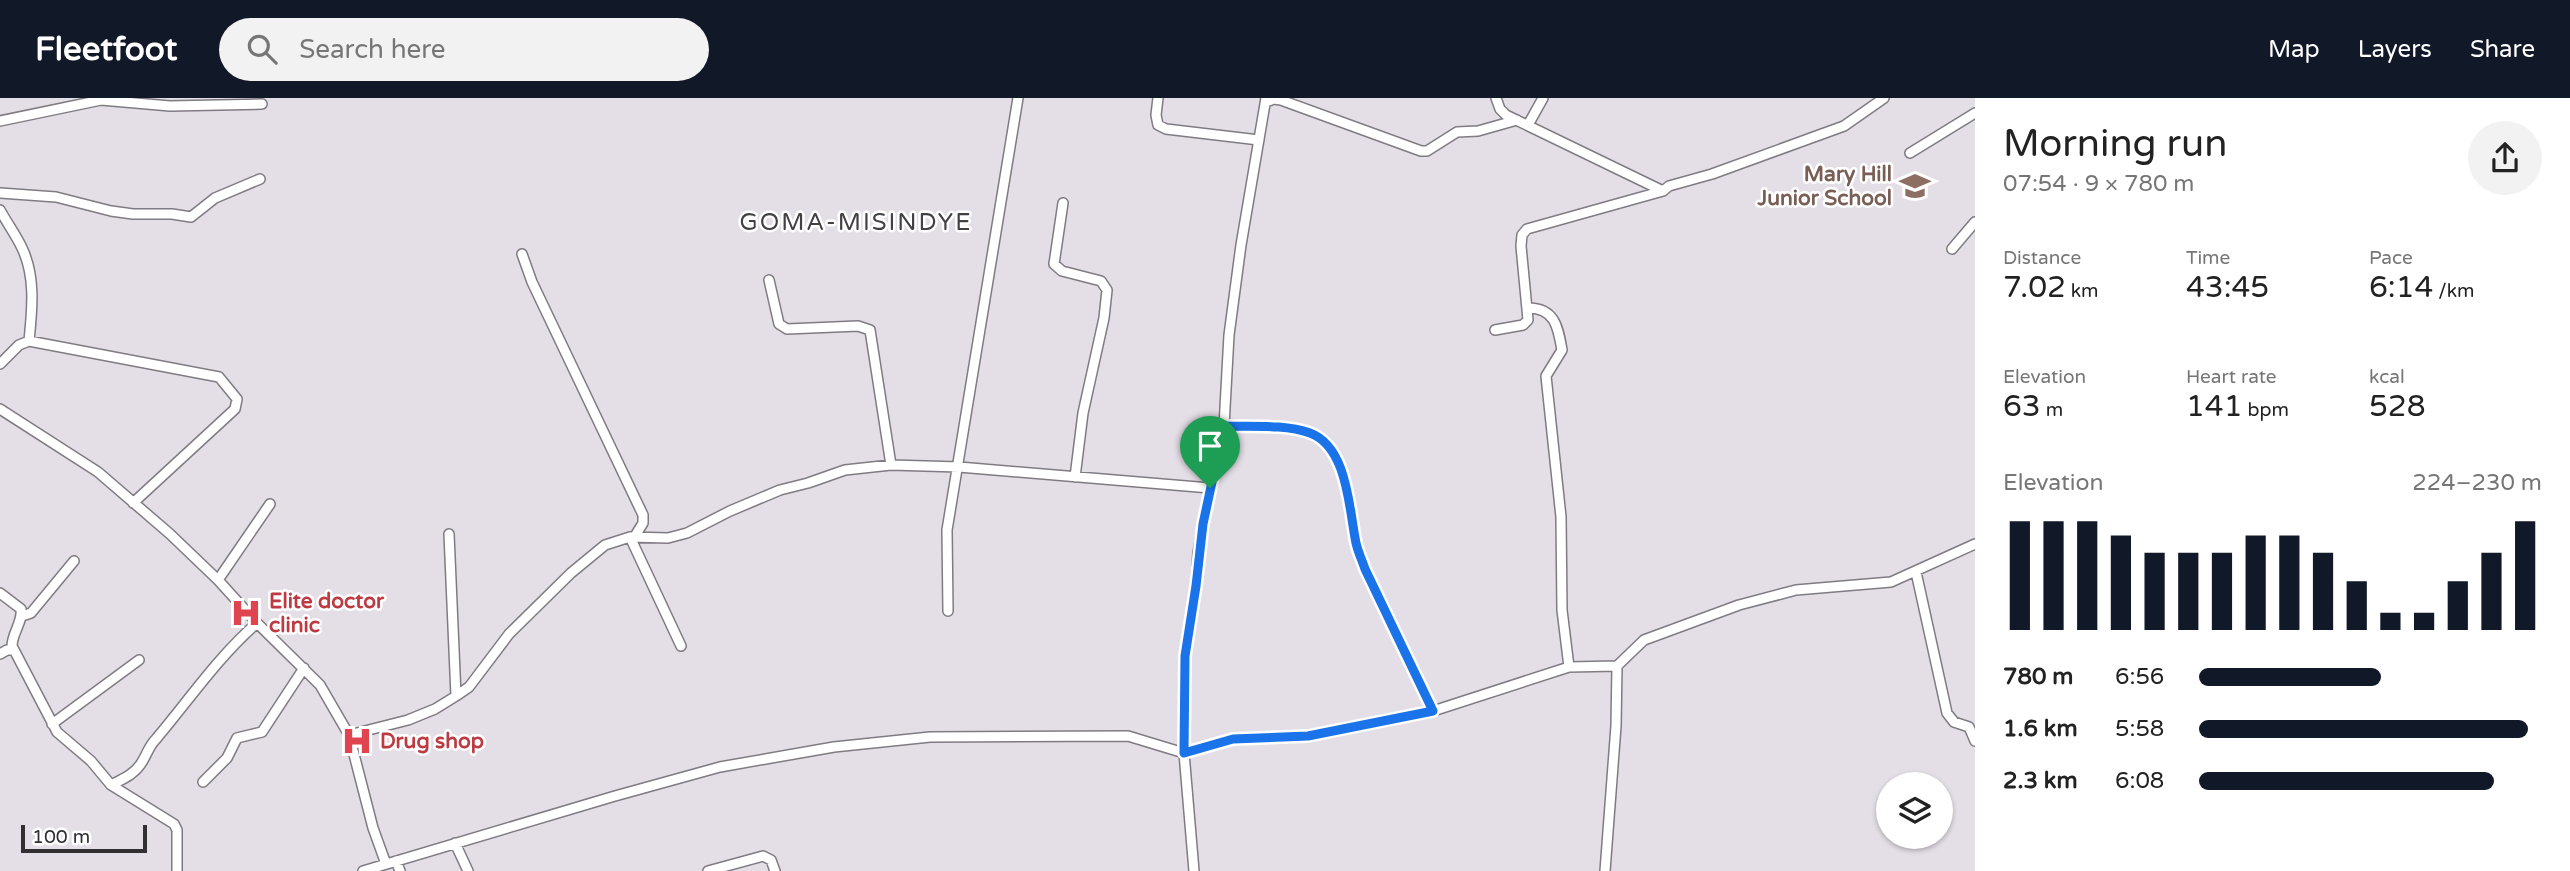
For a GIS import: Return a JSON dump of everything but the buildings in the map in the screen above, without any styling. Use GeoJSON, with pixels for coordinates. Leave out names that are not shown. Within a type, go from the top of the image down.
{"type":"FeatureCollection","features":[{"type":"Feature","properties":{"kind":"street"},"geometry":{"type":"LineString","coordinates":[[948,611],[947,530],[1018,98]]}},
{"type":"Feature","properties":{"kind":"street"},"geometry":{"type":"LineString","coordinates":[[1158,98],[1158,124],[1166,129],[1259,140]]}},
{"type":"Feature","properties":{"kind":"street"},"geometry":{"type":"LineString","coordinates":[[1496,98],[1503,113],[1663,191]]}},
{"type":"Feature","properties":{"kind":"street"},"geometry":{"type":"LineString","coordinates":[[1528,125],[1543,98]]}},
{"type":"Feature","properties":{"kind":"street"},"geometry":{"type":"LineString","coordinates":[[1495,330],[1523,325],[1528,320],[1521,246],[1524,232],[1628,199],[1663,191],[1669,186],[1712,174],[1844,126],[1884,98]]}},
{"type":"Feature","properties":{"kind":"street"},"geometry":{"type":"LineString","coordinates":[[0,121],[102,100],[170,106],[262,104]]}},
{"type":"Feature","properties":{"kind":"street"},"geometry":{"type":"LineString","coordinates":[[1194,871],[1184,753],[1185,656],[1196,586],[1198,553],[1224,426],[1229,335],[1241,245],[1266,100],[1281,100],[1421,151],[1427,151],[1457,132],[1478,131],[1517,120]]}},
{"type":"Feature","properties":{"kind":"street"},"geometry":{"type":"LineString","coordinates":[[1910,153],[1975,113]]}},
{"type":"Feature","properties":{"kind":"street"},"geometry":{"type":"LineString","coordinates":[[0,193],[56,197],[133,214],[191,217],[215,198],[260,179]]}},
{"type":"Feature","properties":{"kind":"street"},"geometry":{"type":"LineString","coordinates":[[1063,203],[1054,264],[1062,271],[1101,281],[1107,290],[1104,318],[1083,413],[1075,477]]}},
{"type":"Feature","properties":{"kind":"street"},"geometry":{"type":"LineString","coordinates":[[0,211],[23,249],[29,271],[32,305],[29,341]]}},
{"type":"Feature","properties":{"kind":"street"},"geometry":{"type":"LineString","coordinates":[[1952,249],[1975,222]]}},
{"type":"Feature","properties":{"kind":"street"},"geometry":{"type":"LineString","coordinates":[[522,254],[532,282],[643,515],[643,523],[633,536]]}},
{"type":"Feature","properties":{"kind":"street"},"geometry":{"type":"LineString","coordinates":[[769,280],[779,324],[787,329],[858,326],[870,330],[891,465]]}},
{"type":"Feature","properties":{"kind":"street"},"geometry":{"type":"LineString","coordinates":[[1528,308],[1543,310],[1555,320],[1562,350],[1546,376],[1561,517],[1562,610],[1569,667]]}},
{"type":"Feature","properties":{"kind":"street"},"geometry":{"type":"LineString","coordinates":[[0,364],[19,345],[29,341],[219,377],[233,393],[238,405],[133,503]]}},
{"type":"Feature","properties":{"kind":"street"},"geometry":{"type":"LineString","coordinates":[[0,409],[97,472],[133,503],[218,580],[320,685],[349,735],[373,828],[391,862],[400,871]]}},
{"type":"Feature","properties":{"kind":"street"},"geometry":{"type":"LineString","coordinates":[[1224,426],[1307,432],[1321,439],[1329,448],[1345,483],[1356,544],[1365,569],[1433,711]]}},
{"type":"Feature","properties":{"kind":"street"},"geometry":{"type":"LineString","coordinates":[[349,735],[408,720],[469,687],[509,634],[571,573],[605,545],[633,536],[668,538],[687,533],[780,490],[845,470],[891,465],[959,467],[1210,488]]}},
{"type":"Feature","properties":{"kind":"street"},"geometry":{"type":"LineString","coordinates":[[218,580],[270,504]]}},
{"type":"Feature","properties":{"kind":"street"},"geometry":{"type":"LineString","coordinates":[[449,534],[456,696]]}},
{"type":"Feature","properties":{"kind":"street"},"geometry":{"type":"LineString","coordinates":[[633,536],[681,646]]}},
{"type":"Feature","properties":{"kind":"street"},"geometry":{"type":"LineString","coordinates":[[363,871],[720,767],[869,743],[930,737],[1128,736],[1184,753],[1233,739],[1308,736],[1433,711],[1569,667],[1617,666],[1644,640],[1740,606],[1796,590],[1891,582],[1975,544]]}},
{"type":"Feature","properties":{"kind":"street"},"geometry":{"type":"LineString","coordinates":[[22,616],[31,613],[74,561]]}},
{"type":"Feature","properties":{"kind":"street"},"geometry":{"type":"LineString","coordinates":[[1916,572],[1947,713],[1954,722],[1969,726],[1975,741]]}},
{"type":"Feature","properties":{"kind":"street"},"geometry":{"type":"LineString","coordinates":[[0,593],[19,607],[22,616],[12,638],[13,650],[52,724],[64,738],[92,761],[111,785],[174,824],[177,838],[177,871]]}},
{"type":"Feature","properties":{"kind":"street"},"geometry":{"type":"LineString","coordinates":[[111,785],[136,769],[154,740],[200,688],[222,657],[257,623]]}},
{"type":"Feature","properties":{"kind":"street"},"geometry":{"type":"LineString","coordinates":[[0,653],[13,650]]}},
{"type":"Feature","properties":{"kind":"street"},"geometry":{"type":"LineString","coordinates":[[52,724],[139,660]]}},
{"type":"Feature","properties":{"kind":"street"},"geometry":{"type":"LineString","coordinates":[[1605,871],[1616,726],[1617,666]]}},
{"type":"Feature","properties":{"kind":"street"},"geometry":{"type":"LineString","coordinates":[[203,782],[227,758],[237,738],[261,732],[304,668]]}},
{"type":"Feature","properties":{"kind":"street"},"geometry":{"type":"LineString","coordinates":[[455,843],[468,871]]}},
{"type":"Feature","properties":{"kind":"street"},"geometry":{"type":"LineString","coordinates":[[708,871],[763,856],[771,860],[775,871]]}},
{"type":"Feature","properties":{"kind":"place","name":"Mary Hill Junior School"},"geometry":{"type":"Point","coordinates":[1915,186]}},
{"type":"Feature","properties":{"kind":"place","name":"Elite doctor clinic"},"geometry":{"type":"Point","coordinates":[246,613]}},
{"type":"Feature","properties":{"kind":"place","name":"Drug shop"},"geometry":{"type":"Point","coordinates":[357,741]}},
{"type":"Feature","properties":{"kind":"district","name":"GOMA-MISINDYE"},"geometry":{"type":"Point","coordinates":[856,222]}},
{"type":"Feature","properties":{"kind":"route"},"geometry":{"type":"LineString","coordinates":[[1224,426],[1293,430],[1307,432],[1321,439],[1338,463],[1345,483],[1356,544],[1365,569],[1433,711],[1308,736],[1233,739],[1184,753],[1185,656],[1196,586],[1198,553],[1210,488],[1224,426]]}}]}
